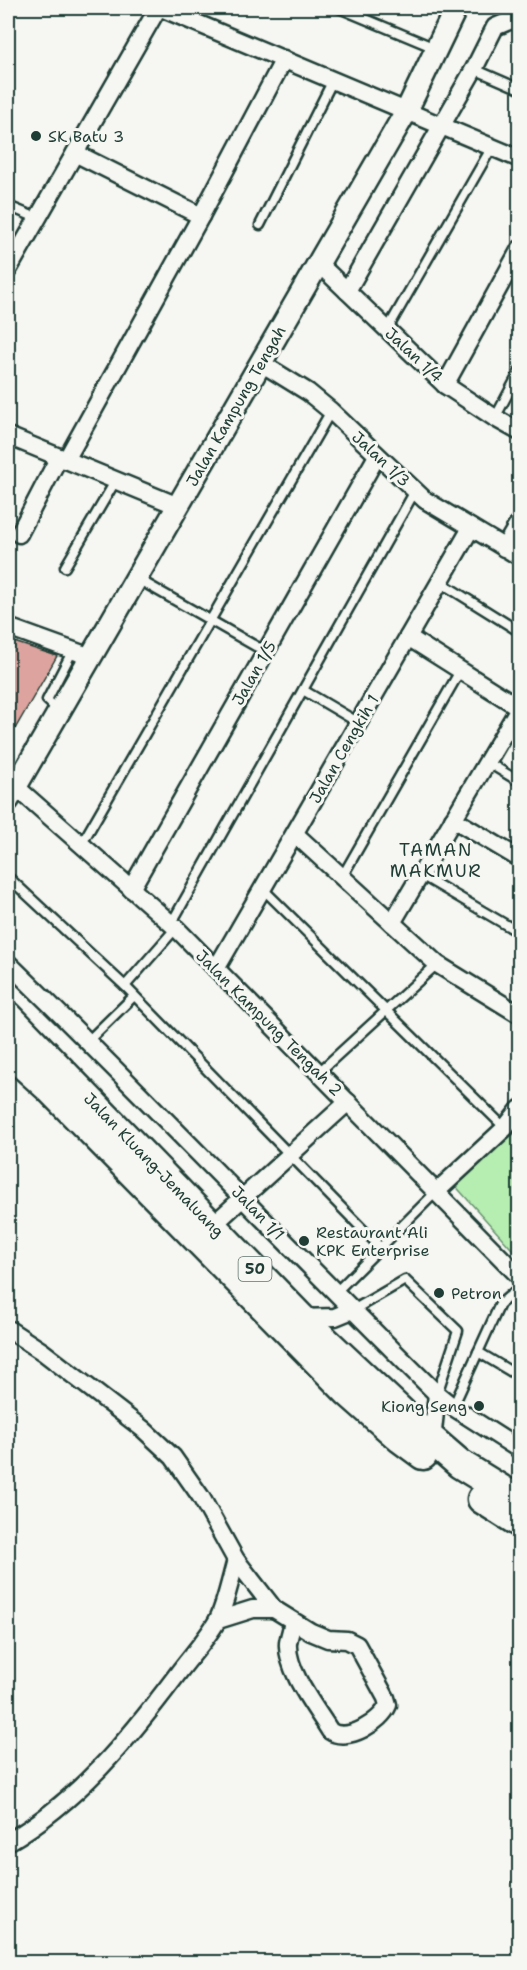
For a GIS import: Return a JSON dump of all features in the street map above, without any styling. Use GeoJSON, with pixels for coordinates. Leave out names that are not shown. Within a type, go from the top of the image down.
{"type":"FeatureCollection","features":[{"type":"Feature","properties":{"kind":"highway","name":"Jalan Kluang-Jemaluang"},"geometry":{"type":"LineString","coordinates":[[8,1016],[301,1318],[460,1464],[519,1501]]}},
{"type":"Feature","properties":{"kind":"highway","name":"Jalan Kluang-Jemaluang"},"geometry":{"type":"LineString","coordinates":[[8,1051],[49,1088],[348,1392],[400,1438],[468,1490],[519,1523]]}},
{"type":"Feature","properties":{"kind":"street"},"geometry":{"type":"LineString","coordinates":[[8,270],[159,8],[407,110],[519,159]]}},
{"type":"Feature","properties":{"kind":"street","name":"Jalan Kampung Tengah"},"geometry":{"type":"LineString","coordinates":[[10,790],[60,711],[82,654],[135,578],[407,110],[456,8]]}},
{"type":"Feature","properties":{"kind":"street"},"geometry":{"type":"LineString","coordinates":[[347,291],[474,69],[495,27],[509,21],[519,20]]}},
{"type":"Feature","properties":{"kind":"street"},"geometry":{"type":"LineString","coordinates":[[19,534],[201,216],[284,59]]}},
{"type":"Feature","properties":{"kind":"street"},"geometry":{"type":"LineString","coordinates":[[75,153],[201,216]]}},
{"type":"Feature","properties":{"kind":"street"},"geometry":{"type":"LineString","coordinates":[[445,385],[519,249]]}},
{"type":"Feature","properties":{"kind":"street","name":"Jalan 1/4"},"geometry":{"type":"LineString","coordinates":[[319,264],[445,385],[519,432]]}},
{"type":"Feature","properties":{"kind":"street","name":"Jalan 1/3"},"geometry":{"type":"LineString","coordinates":[[261,363],[308,392],[331,411],[425,500],[519,557]]}},
{"type":"Feature","properties":{"kind":"street"},"geometry":{"type":"LineString","coordinates":[[8,436],[178,506]]}},
{"type":"Feature","properties":{"kind":"street","name":"Jalan 1/5"},"geometry":{"type":"LineString","coordinates":[[131,889],[377,456]]}},
{"type":"Feature","properties":{"kind":"street"},"geometry":{"type":"LineString","coordinates":[[504,548],[519,521]]}},
{"type":"Feature","properties":{"kind":"street","name":"Jalan Cengkih 1"},"geometry":{"type":"LineString","coordinates":[[216,969],[471,528]]}},
{"type":"Feature","properties":{"kind":"street"},"geometry":{"type":"LineString","coordinates":[[8,627],[82,654]]}},
{"type":"Feature","properties":{"kind":"street"},"geometry":{"type":"LineString","coordinates":[[392,922],[519,708],[408,637]]}},
{"type":"Feature","properties":{"kind":"street","name":"Jalan Kampung Tengah 2"},"geometry":{"type":"LineString","coordinates":[[10,790],[81,845],[174,926],[519,1276]]}},
{"type":"Feature","properties":{"kind":"street"},"geometry":{"type":"LineString","coordinates":[[453,819],[519,859]]}},
{"type":"Feature","properties":{"kind":"street"},"geometry":{"type":"LineString","coordinates":[[295,834],[437,964],[519,1015]]}},
{"type":"Feature","properties":{"kind":"street","name":"Jalan 1/1"},"geometry":{"type":"LineString","coordinates":[[8,963],[437,1394],[519,1450]]}},
{"type":"Feature","properties":{"kind":"street"},"geometry":{"type":"LineString","coordinates":[[213,1225],[348,1102]]}},
{"type":"Feature","properties":{"kind":"street"},"geometry":{"type":"LineString","coordinates":[[436,1192],[506,1128],[519,1109]]}},
{"type":"Feature","properties":{"kind":"street"},"geometry":{"type":"LineString","coordinates":[[301,1318],[335,1317],[352,1310]]}},
{"type":"Feature","properties":{"kind":"street"},"geometry":{"type":"LineString","coordinates":[[8,1329],[43,1352],[143,1429],[173,1457],[201,1497],[236,1560],[274,1609],[311,1632],[328,1639],[347,1640],[357,1644],[387,1698],[388,1705],[381,1716],[351,1735],[335,1735],[330,1731],[292,1669],[288,1643],[293,1621]]}},
{"type":"Feature","properties":{"kind":"street"},"geometry":{"type":"LineString","coordinates":[[432,1440],[437,1394]]}},
{"type":"Feature","properties":{"kind":"street"},"geometry":{"type":"LineString","coordinates":[[8,1842],[33,1827],[76,1793],[140,1724],[218,1620],[236,1560]]}},
{"type":"Feature","properties":{"kind":"street"},"geometry":{"type":"LineString","coordinates":[[218,1620],[253,1609],[274,1609]]}},
{"type":"Feature","properties":{"kind":"lane"},"geometry":{"type":"LineString","coordinates":[[339,8],[437,49]]}},
{"type":"Feature","properties":{"kind":"lane"},"geometry":{"type":"LineString","coordinates":[[474,69],[519,89]]}},
{"type":"Feature","properties":{"kind":"lane"},"geometry":{"type":"LineString","coordinates":[[260,225],[333,80]]}},
{"type":"Feature","properties":{"kind":"lane"},"geometry":{"type":"LineString","coordinates":[[387,330],[492,147]]}},
{"type":"Feature","properties":{"kind":"lane"},"geometry":{"type":"LineString","coordinates":[[8,206],[38,218]]}},
{"type":"Feature","properties":{"kind":"lane"},"geometry":{"type":"LineString","coordinates":[[495,418],[519,371]]}},
{"type":"Feature","properties":{"kind":"lane"},"geometry":{"type":"LineString","coordinates":[[81,845],[331,411]]}},
{"type":"Feature","properties":{"kind":"lane"},"geometry":{"type":"LineString","coordinates":[[65,567],[116,480]]}},
{"type":"Feature","properties":{"kind":"lane"},"geometry":{"type":"LineString","coordinates":[[125,987],[174,926],[415,491]]}},
{"type":"Feature","properties":{"kind":"lane"},"geometry":{"type":"LineString","coordinates":[[135,578],[266,652]]}},
{"type":"Feature","properties":{"kind":"lane"},"geometry":{"type":"LineString","coordinates":[[440,582],[519,632]]}},
{"type":"Feature","properties":{"kind":"lane"},"geometry":{"type":"LineString","coordinates":[[342,877],[460,671]]}},
{"type":"Feature","properties":{"kind":"lane"},"geometry":{"type":"LineString","coordinates":[[303,690],[358,723]]}},
{"type":"Feature","properties":{"kind":"lane"},"geometry":{"type":"LineString","coordinates":[[487,762],[519,782]]}},
{"type":"Feature","properties":{"kind":"lane"},"geometry":{"type":"LineString","coordinates":[[421,875],[519,933]]}},
{"type":"Feature","properties":{"kind":"lane"},"geometry":{"type":"LineString","coordinates":[[8,877],[125,987],[381,1248]]}},
{"type":"Feature","properties":{"kind":"lane"},"geometry":{"type":"LineString","coordinates":[[263,889],[506,1128]]}},
{"type":"Feature","properties":{"kind":"lane"},"geometry":{"type":"LineString","coordinates":[[318,1073],[437,964]]}},
{"type":"Feature","properties":{"kind":"lane"},"geometry":{"type":"LineString","coordinates":[[88,1041],[134,996]]}},
{"type":"Feature","properties":{"kind":"lane"},"geometry":{"type":"LineString","coordinates":[[335,1293],[436,1192]]}},
{"type":"Feature","properties":{"kind":"lane"},"geometry":{"type":"LineString","coordinates":[[352,1310],[405,1280],[458,1331],[437,1394]]}},
{"type":"Feature","properties":{"kind":"lane"},"geometry":{"type":"LineString","coordinates":[[453,1407],[501,1304],[519,1287]]}},
{"type":"Feature","properties":{"kind":"lane"},"geometry":{"type":"LineString","coordinates":[[478,1352],[519,1377]]}},
{"type":"Feature","properties":{"kind":"green space"},"geometry":{"type":"Polygon","coordinates":[[[519,1130],[519,1257],[452,1182],[519,1130]]]}},
{"type":"Feature","properties":{"kind":"building"},"geometry":{"type":"Polygon","coordinates":[[[8,640],[57,656],[8,741],[8,640]]]}},
{"type":"Feature","properties":{"kind":"place","name":"SK Batu 3"},"geometry":{"type":"Point","coordinates":[36,136]}},
{"type":"Feature","properties":{"kind":"place","name":"Restaurant Ali KPK Enterprise"},"geometry":{"type":"Point","coordinates":[304,1241]}},
{"type":"Feature","properties":{"kind":"place","name":"Petron"},"geometry":{"type":"Point","coordinates":[439,1293]}},
{"type":"Feature","properties":{"kind":"place","name":"Kiong Seng"},"geometry":{"type":"Point","coordinates":[479,1406]}},
{"type":"Feature","properties":{"kind":"district","name":"TAMAN MAKMUR"},"geometry":{"type":"Point","coordinates":[436,860]}}]}
